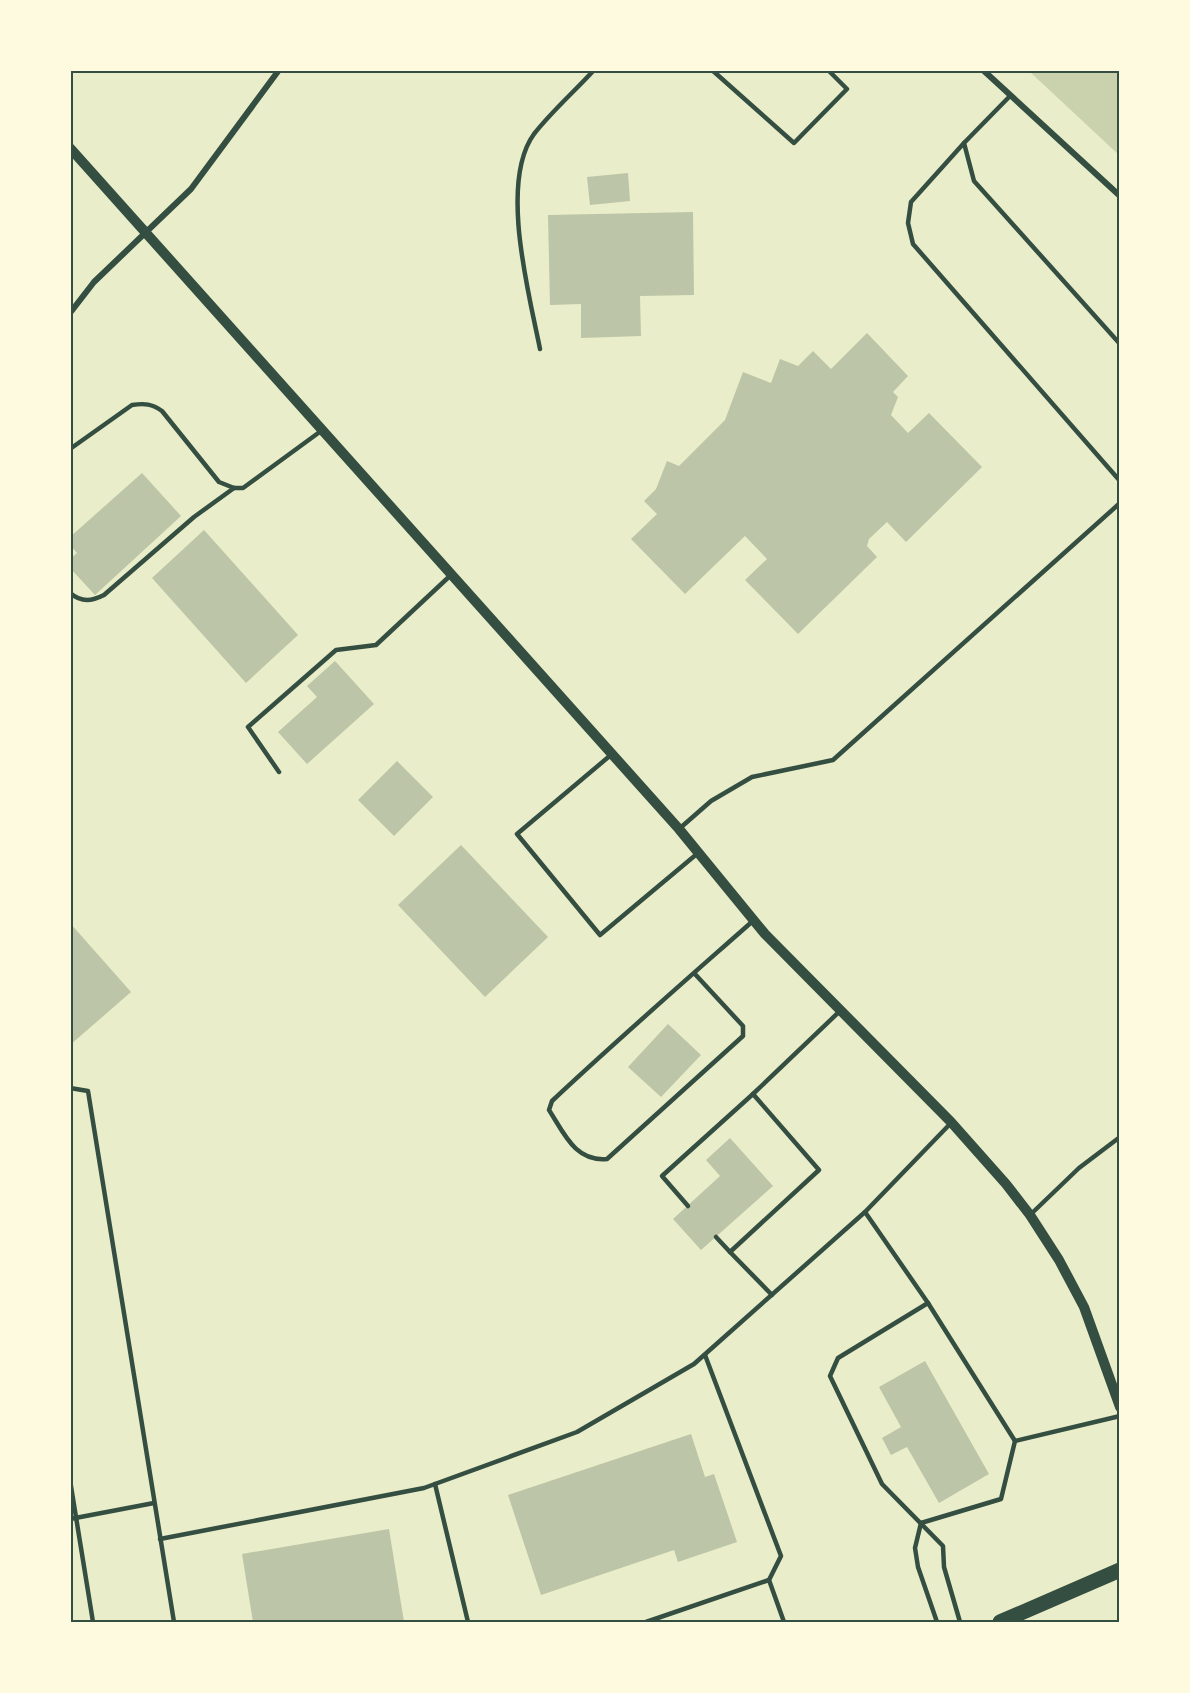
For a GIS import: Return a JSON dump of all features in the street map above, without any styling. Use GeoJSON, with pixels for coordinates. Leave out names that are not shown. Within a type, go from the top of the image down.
{"type":"FeatureCollection","features":[{"type":"Feature","properties":{"kind":"main road"},"geometry":{"type":"LineString","coordinates":[[1000,1623],[1119,1570]]}},
{"type":"Feature","properties":{"kind":"street"},"geometry":{"type":"LineString","coordinates":[[70,313],[94,282],[191,189],[279,70]]}},
{"type":"Feature","properties":{"kind":"street"},"geometry":{"type":"LineString","coordinates":[[983,70],[1119,196]]}},
{"type":"Feature","properties":{"kind":"street"},"geometry":{"type":"LineString","coordinates":[[70,148],[679,829],[765,934],[951,1122],[1006,1184],[1030,1215],[1059,1260],[1084,1307],[1119,1407]]}},
{"type":"Feature","properties":{"kind":"lane"},"geometry":{"type":"LineString","coordinates":[[540,349],[521,256],[518,194],[521,159],[534,135],[594,70]]}},
{"type":"Feature","properties":{"kind":"lane"},"geometry":{"type":"LineString","coordinates":[[712,70],[794,144],[847,89],[828,70]]}},
{"type":"Feature","properties":{"kind":"lane"},"geometry":{"type":"LineString","coordinates":[[1010,96],[964,143],[912,202],[908,223],[913,244],[1119,481]]}},
{"type":"Feature","properties":{"kind":"lane"},"geometry":{"type":"LineString","coordinates":[[964,143],[974,181],[1119,344]]}},
{"type":"Feature","properties":{"kind":"lane"},"geometry":{"type":"LineString","coordinates":[[70,449],[73,443],[88,438],[132,405],[143,403],[153,405],[162,411],[219,482],[234,488],[243,488],[323,430]]}},
{"type":"Feature","properties":{"kind":"lane"},"geometry":{"type":"LineString","coordinates":[[70,593],[85,601],[104,595],[194,517],[234,488]]}},
{"type":"Feature","properties":{"kind":"lane"},"geometry":{"type":"LineString","coordinates":[[679,829],[711,801],[752,777],[833,760],[1119,503]]}},
{"type":"Feature","properties":{"kind":"lane"},"geometry":{"type":"LineString","coordinates":[[279,772],[248,727],[336,650],[376,645],[452,574]]}},
{"type":"Feature","properties":{"kind":"lane"},"geometry":{"type":"LineString","coordinates":[[612,754],[517,834],[600,935],[698,853]]}},
{"type":"Feature","properties":{"kind":"lane"},"geometry":{"type":"LineString","coordinates":[[694,973],[742,1026],[743,1036],[607,1159],[597,1160],[587,1157],[576,1149],[549,1110],[552,1101],[694,973],[754,920]]}},
{"type":"Feature","properties":{"kind":"lane"},"geometry":{"type":"LineString","coordinates":[[687,1206],[662,1176],[841,1010]]}},
{"type":"Feature","properties":{"kind":"lane"},"geometry":{"type":"LineString","coordinates":[[70,1088],[88,1091],[174,1623]]}},
{"type":"Feature","properties":{"kind":"lane"},"geometry":{"type":"LineString","coordinates":[[730,1252],[819,1170],[753,1094]]}},
{"type":"Feature","properties":{"kind":"lane"},"geometry":{"type":"LineString","coordinates":[[160,1539],[424,1488],[577,1432],[694,1364],[705,1355],[865,1212],[951,1122]]}},
{"type":"Feature","properties":{"kind":"lane"},"geometry":{"type":"LineString","coordinates":[[1030,1215],[1079,1168],[1119,1137]]}},
{"type":"Feature","properties":{"kind":"lane"},"geometry":{"type":"LineString","coordinates":[[865,1212],[928,1303],[1015,1442],[1001,1499],[921,1523]]}},
{"type":"Feature","properties":{"kind":"lane"},"geometry":{"type":"LineString","coordinates":[[716,1237],[772,1295]]}},
{"type":"Feature","properties":{"kind":"lane"},"geometry":{"type":"LineString","coordinates":[[928,1303],[838,1358],[830,1376],[882,1484],[943,1546],[944,1567],[960,1623]]}},
{"type":"Feature","properties":{"kind":"lane"},"geometry":{"type":"LineString","coordinates":[[646,1623],[769,1580],[781,1556],[705,1355]]}},
{"type":"Feature","properties":{"kind":"lane"},"geometry":{"type":"LineString","coordinates":[[1015,1442],[1119,1416]]}},
{"type":"Feature","properties":{"kind":"lane"},"geometry":{"type":"LineString","coordinates":[[70,1480],[74,1518],[93,1623]]}},
{"type":"Feature","properties":{"kind":"lane"},"geometry":{"type":"LineString","coordinates":[[435,1484],[468,1623]]}},
{"type":"Feature","properties":{"kind":"lane"},"geometry":{"type":"LineString","coordinates":[[74,1518],[154,1503]]}},
{"type":"Feature","properties":{"kind":"lane"},"geometry":{"type":"LineString","coordinates":[[921,1523],[915,1548],[918,1567],[937,1623]]}},
{"type":"Feature","properties":{"kind":"lane"},"geometry":{"type":"LineString","coordinates":[[769,1580],[784,1623]]}},
{"type":"Feature","properties":{"kind":"green space"},"geometry":{"type":"Polygon","coordinates":[[[1029,71],[1119,71],[1119,155],[1029,71]]]}},
{"type":"Feature","properties":{"kind":"building"},"geometry":{"type":"Polygon","coordinates":[[[628,173],[630,201],[590,205],[587,177],[628,173]]]}},
{"type":"Feature","properties":{"kind":"building"},"geometry":{"type":"Polygon","coordinates":[[[693,212],[694,295],[640,296],[641,336],[581,338],[581,304],[550,305],[548,215],[693,212]]]}},
{"type":"Feature","properties":{"kind":"building"},"geometry":{"type":"Polygon","coordinates":[[[867,333],[908,376],[893,392],[898,397],[891,415],[908,433],[929,413],[982,467],[906,542],[887,522],[869,539],[867,546],[877,557],[798,634],[745,580],[767,559],[745,536],[685,594],[631,539],[657,514],[644,501],[656,489],[667,461],[679,466],[725,420],[743,372],[771,383],[780,359],[798,366],[813,351],[831,369],[867,333]]]}},
{"type":"Feature","properties":{"kind":"building"},"geometry":{"type":"Polygon","coordinates":[[[142,473],[181,516],[95,595],[70,568],[70,559],[77,553],[70,545],[70,537],[142,473]]]}},
{"type":"Feature","properties":{"kind":"building"},"geometry":{"type":"Polygon","coordinates":[[[204,530],[298,635],[246,683],[152,578],[204,530]]]}},
{"type":"Feature","properties":{"kind":"building"},"geometry":{"type":"Polygon","coordinates":[[[335,661],[374,704],[307,764],[278,732],[317,697],[307,686],[335,661]]]}},
{"type":"Feature","properties":{"kind":"building"},"geometry":{"type":"Polygon","coordinates":[[[397,761],[433,797],[394,836],[358,800],[397,761]]]}},
{"type":"Feature","properties":{"kind":"building"},"geometry":{"type":"Polygon","coordinates":[[[461,845],[548,937],[485,997],[398,905],[461,845]]]}},
{"type":"Feature","properties":{"kind":"building"},"geometry":{"type":"Polygon","coordinates":[[[70,923],[131,992],[70,1045],[70,923]]]}},
{"type":"Feature","properties":{"kind":"building"},"geometry":{"type":"Polygon","coordinates":[[[668,1024],[701,1055],[661,1097],[628,1067],[668,1024]]]}},
{"type":"Feature","properties":{"kind":"building"},"geometry":{"type":"Polygon","coordinates":[[[730,1138],[773,1186],[701,1250],[673,1219],[720,1176],[706,1160],[730,1138]]]}},
{"type":"Feature","properties":{"kind":"building"},"geometry":{"type":"Polygon","coordinates":[[[925,1361],[989,1474],[939,1503],[907,1447],[891,1455],[882,1438],[901,1427],[879,1387],[925,1361]]]}},
{"type":"Feature","properties":{"kind":"building"},"geometry":{"type":"Polygon","coordinates":[[[691,1434],[705,1477],[714,1474],[737,1542],[678,1562],[674,1550],[541,1595],[508,1495],[691,1434]]]}},
{"type":"Feature","properties":{"kind":"building"},"geometry":{"type":"Polygon","coordinates":[[[389,1529],[404,1622],[253,1622],[242,1554],[389,1529]]]}}]}
